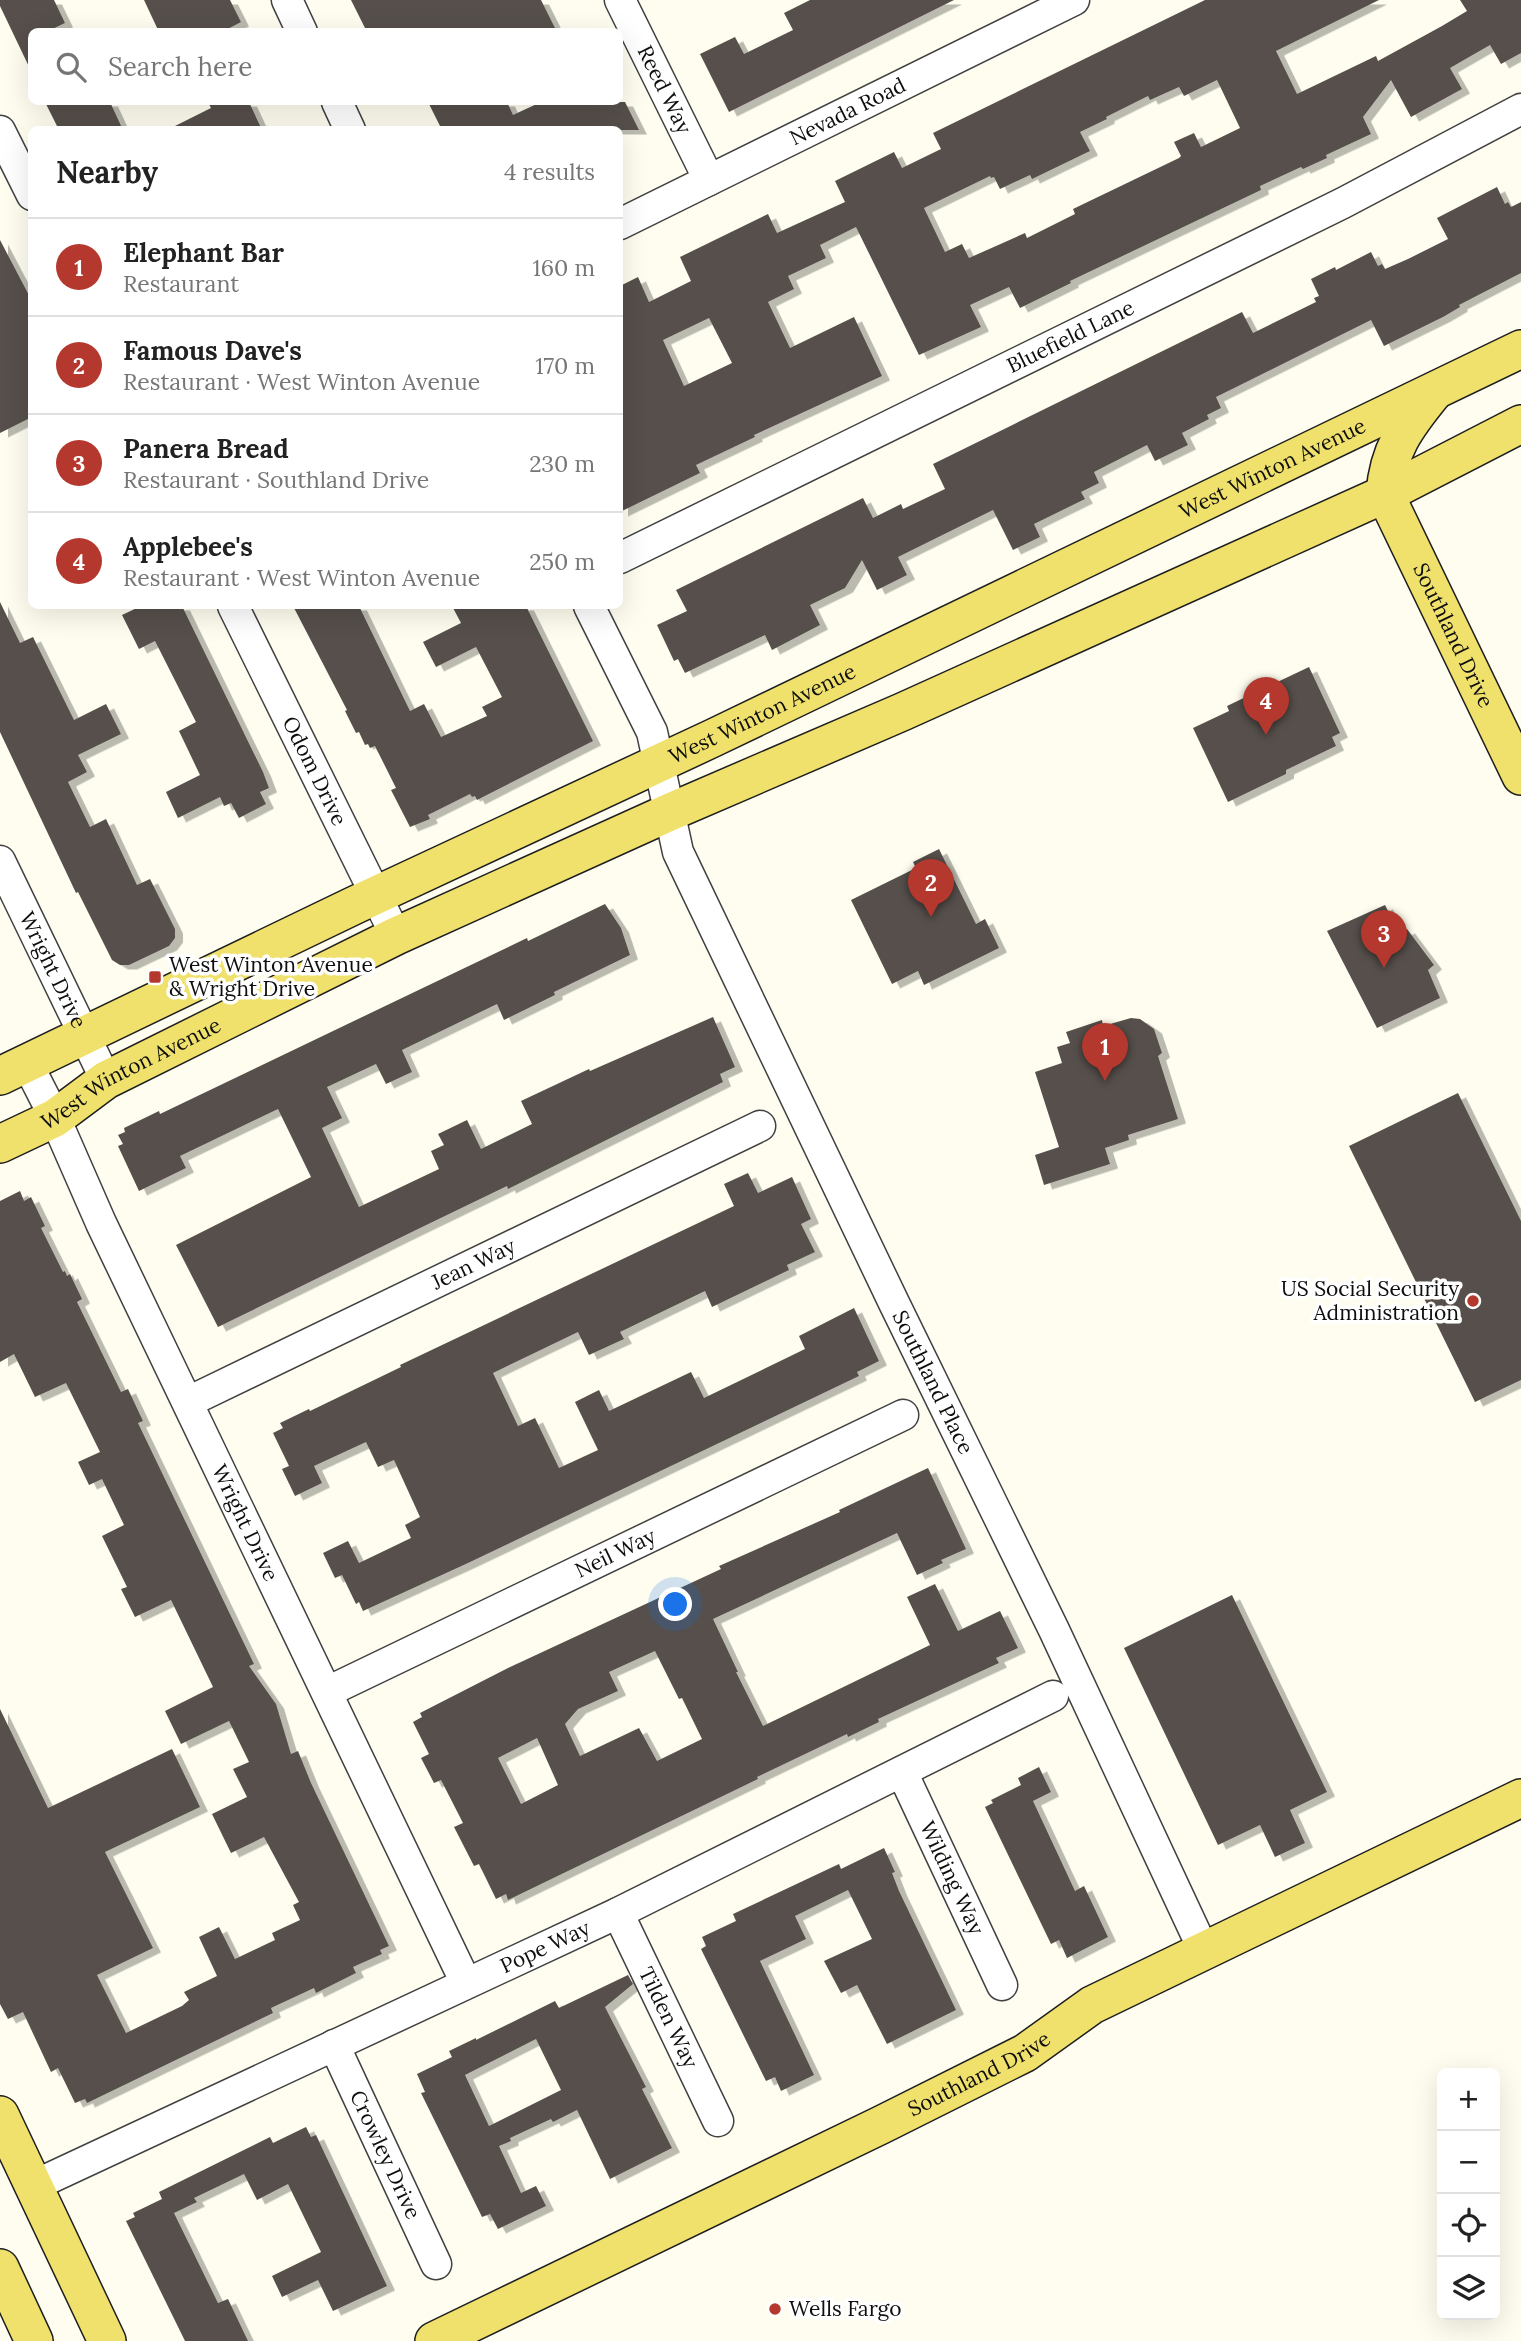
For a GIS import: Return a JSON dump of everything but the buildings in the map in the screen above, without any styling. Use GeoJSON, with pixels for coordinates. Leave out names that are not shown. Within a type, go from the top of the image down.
{"type":"FeatureCollection","features":[{"type":"Feature","properties":{"kind":"main road","name":"West Winton Avenue"},"geometry":{"type":"LineString","coordinates":[[14,1070],[1521,349]]}},
{"type":"Feature","properties":{"kind":"main road"},"geometry":{"type":"LineString","coordinates":[[1385,494],[1387,471],[1394,451],[1407,425],[1436,390]]}},
{"type":"Feature","properties":{"kind":"main road","name":"West Winton Avenue"},"geometry":{"type":"LineString","coordinates":[[0,1144],[55,1118],[106,1080],[396,936],[1385,494],[1521,424]]}},
{"type":"Feature","properties":{"kind":"main road","name":"Southland Drive"},"geometry":{"type":"LineString","coordinates":[[1385,494],[1511,730],[1521,776]]}},
{"type":"Feature","properties":{"kind":"main road","name":"Southland Drive"},"geometry":{"type":"LineString","coordinates":[[434,2341],[1025,2053],[1092,2005],[1521,1798]]}},
{"type":"Feature","properties":{"kind":"main road"},"geometry":{"type":"LineString","coordinates":[[0,2115],[107,2341]]}},
{"type":"Feature","properties":{"kind":"main road"},"geometry":{"type":"LineString","coordinates":[[0,2268],[34,2341]]}},
{"type":"Feature","properties":{"kind":"street"},"geometry":{"type":"LineString","coordinates":[[286,0],[300,28]]}},
{"type":"Feature","properties":{"kind":"street","name":"Reed Way"},"geometry":{"type":"LineString","coordinates":[[620,0],[709,180]]}},
{"type":"Feature","properties":{"kind":"street","name":"Nevada Road"},"geometry":{"type":"LineString","coordinates":[[623,223],[1074,0]]}},
{"type":"Feature","properties":{"kind":"street"},"geometry":{"type":"LineString","coordinates":[[338,105],[348,126]]}},
{"type":"Feature","properties":{"kind":"street","name":"Bluefield Lane"},"geometry":{"type":"LineString","coordinates":[[623,557],[1343,203],[1521,109]]}},
{"type":"Feature","properties":{"kind":"street"},"geometry":{"type":"LineString","coordinates":[[0,131],[28,187]]}},
{"type":"Feature","properties":{"kind":"street","name":"Odom Drive"},"geometry":{"type":"LineString","coordinates":[[234,609],[396,936]]}},
{"type":"Feature","properties":{"kind":"street","name":"Southland Place"},"geometry":{"type":"LineString","coordinates":[[590,609],[652,733],[678,852],[1049,1619],[1205,1951]]}},
{"type":"Feature","properties":{"kind":"street","name":"Wright Drive"},"geometry":{"type":"LineString","coordinates":[[0,861],[106,1080]]}},
{"type":"Feature","properties":{"kind":"street","name":"Wright Drive"},"geometry":{"type":"LineString","coordinates":[[14,1070],[55,1118],[101,1223],[466,1983]]}},
{"type":"Feature","properties":{"kind":"street","name":"Jean Way"},"geometry":{"type":"LineString","coordinates":[[188,1402],[760,1126]]}},
{"type":"Feature","properties":{"kind":"street","name":"Neil Way"},"geometry":{"type":"LineString","coordinates":[[327,1692],[903,1415]]}},
{"type":"Feature","properties":{"kind":"street","name":"Pope Way"},"geometry":{"type":"LineString","coordinates":[[33,2186],[618,1913],[1053,1696]]}},
{"type":"Feature","properties":{"kind":"street","name":"Wilding Way"},"geometry":{"type":"LineString","coordinates":[[902,1772],[1002,1985]]}},
{"type":"Feature","properties":{"kind":"street","name":"Tilden Way"},"geometry":{"type":"LineString","coordinates":[[618,1913],[718,2121]]}},
{"type":"Feature","properties":{"kind":"street","name":"Crowley Drive"},"geometry":{"type":"LineString","coordinates":[[334,2045],[436,2264]]}},
{"type":"Feature","properties":{"kind":"place","name":"Applebee's"},"geometry":{"type":"Point","coordinates":[1266,735]}},
{"type":"Feature","properties":{"kind":"place","name":"Famous Dave's"},"geometry":{"type":"Point","coordinates":[931,917]}},
{"type":"Feature","properties":{"kind":"place","name":"Panera Bread"},"geometry":{"type":"Point","coordinates":[1384,968]}},
{"type":"Feature","properties":{"kind":"place","name":"West Winton Avenue & Wright Drive"},"geometry":{"type":"Point","coordinates":[155,977]}},
{"type":"Feature","properties":{"kind":"place","name":"Elephant Bar"},"geometry":{"type":"Point","coordinates":[1105,1081]}},
{"type":"Feature","properties":{"kind":"place","name":"US Social Security Administration"},"geometry":{"type":"Point","coordinates":[1473,1301]}},
{"type":"Feature","properties":{"kind":"place","name":"Wells Fargo"},"geometry":{"type":"Point","coordinates":[775,2309]}}]}
